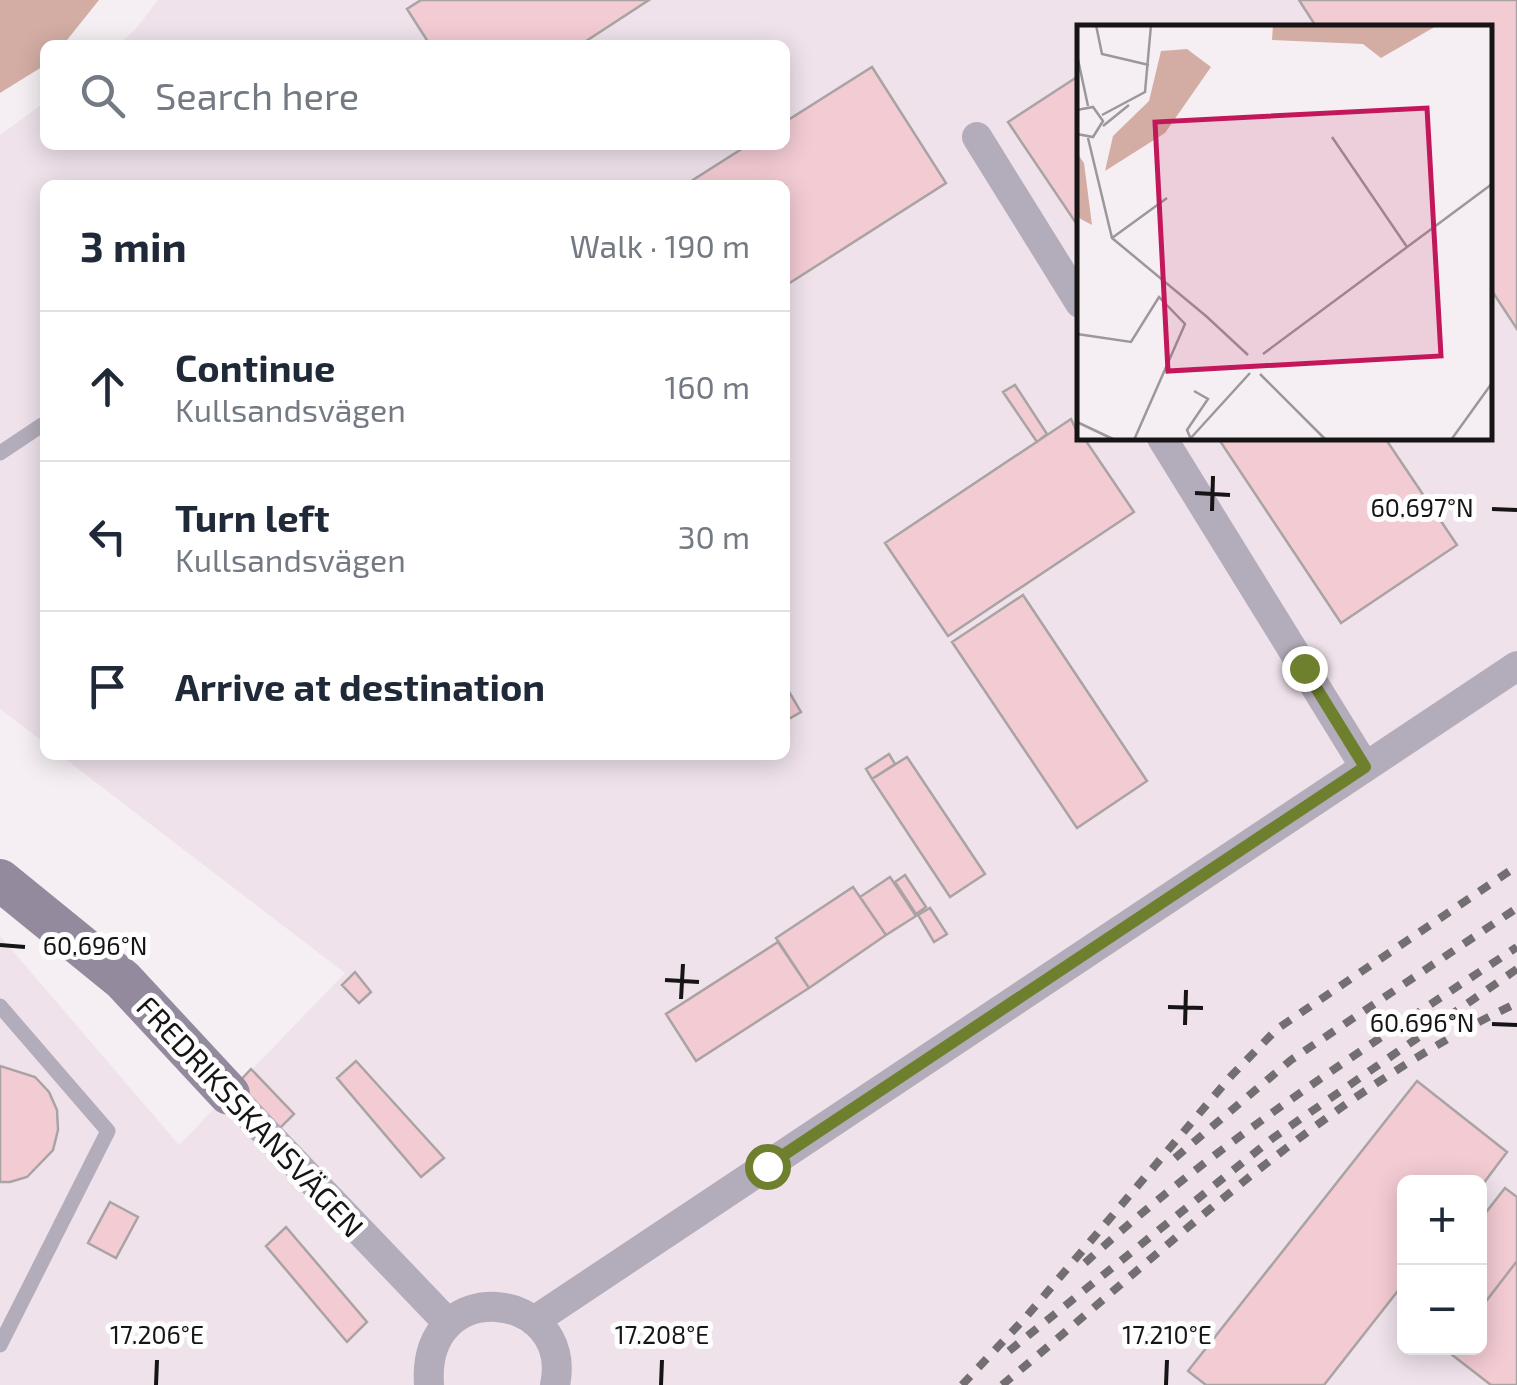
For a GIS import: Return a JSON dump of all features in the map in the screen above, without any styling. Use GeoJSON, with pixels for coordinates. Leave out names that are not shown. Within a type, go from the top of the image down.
{"type":"FeatureCollection","features":[{"type":"Feature","properties":{"kind":"main road","name":"FREDRIKSSKANSVÄGEN"},"geometry":{"type":"LineString","coordinates":[[0,880],[123,980],[229,1094]]}},
{"type":"Feature","properties":{"kind":"street"},"geometry":{"type":"LineString","coordinates":[[978,137],[1077,298]]}},
{"type":"Feature","properties":{"kind":"street"},"geometry":{"type":"LineString","coordinates":[[1163,440],[1365,767]]}},
{"type":"Feature","properties":{"kind":"street"},"geometry":{"type":"LineString","coordinates":[[534,1321],[1517,666]]}},
{"type":"Feature","properties":{"kind":"street","name":"FREDRIKSSKANSVÄGEN"},"geometry":{"type":"LineString","coordinates":[[229,1094],[448,1323]]}},
{"type":"Feature","properties":{"kind":"street"},"geometry":{"type":"LineString","coordinates":[[428,1385],[431,1352],[448,1323],[481,1306],[500,1306],[534,1321],[555,1354],[555,1385]]}},
{"type":"Feature","properties":{"kind":"lane"},"geometry":{"type":"LineString","coordinates":[[0,453],[40,426]]}},
{"type":"Feature","properties":{"kind":"lane"},"geometry":{"type":"LineString","coordinates":[[0,1006],[108,1131],[0,1345]]}},
{"type":"Feature","properties":{"kind":"shaded area"},"geometry":{"type":"Polygon","coordinates":[[[0,0],[99,0],[67,40],[40,40],[40,68],[0,93],[0,0]]]}},
{"type":"Feature","properties":{"kind":"shaded area"},"geometry":{"type":"Polygon","coordinates":[[[158,0],[1517,0],[1517,1385],[0,1385],[0,936],[179,1145],[345,973],[67,760],[790,760],[790,180],[40,180],[40,739],[0,709],[0,135],[40,106],[40,150],[790,150],[790,40],[123,40],[158,0]]]}},
{"type":"Feature","properties":{"kind":"building"},"geometry":{"type":"Polygon","coordinates":[[[421,0],[649,0],[588,40],[427,40],[407,9],[421,0]]]}},
{"type":"Feature","properties":{"kind":"building"},"geometry":{"type":"Polygon","coordinates":[[[1299,0],[1517,0],[1517,329],[1492,291],[1492,25],[1315,25],[1299,0]]]}},
{"type":"Feature","properties":{"kind":"building"},"geometry":{"type":"Polygon","coordinates":[[[872,67],[946,183],[790,283],[790,180],[693,180],[740,150],[790,150],[790,119],[872,67]]]}},
{"type":"Feature","properties":{"kind":"building"},"geometry":{"type":"Polygon","coordinates":[[[1077,77],[1077,225],[1008,122],[1077,77]]]}},
{"type":"Feature","properties":{"kind":"building"},"geometry":{"type":"Polygon","coordinates":[[[1015,385],[1047,434],[1037,442],[1003,392],[1015,385]]]}},
{"type":"Feature","properties":{"kind":"building"},"geometry":{"type":"Polygon","coordinates":[[[1071,419],[1077,440],[1085,440],[1134,512],[948,636],[885,543],[1071,419]]]}},
{"type":"Feature","properties":{"kind":"building"},"geometry":{"type":"Polygon","coordinates":[[[1219,440],[1386,440],[1457,545],[1341,623],[1219,440]]]}},
{"type":"Feature","properties":{"kind":"building"},"geometry":{"type":"Polygon","coordinates":[[[1023,595],[1147,781],[1077,828],[952,642],[1023,595]]]}},
{"type":"Feature","properties":{"kind":"building"},"geometry":{"type":"Polygon","coordinates":[[[790,693],[801,712],[790,718],[790,693]]]}},
{"type":"Feature","properties":{"kind":"building"},"geometry":{"type":"Polygon","coordinates":[[[889,754],[895,764],[872,779],[866,769],[889,754]]]}},
{"type":"Feature","properties":{"kind":"building"},"geometry":{"type":"Polygon","coordinates":[[[907,757],[985,874],[950,897],[872,779],[907,757]]]}},
{"type":"Feature","properties":{"kind":"building"},"geometry":{"type":"Polygon","coordinates":[[[905,875],[926,907],[916,914],[895,882],[905,875]]]}},
{"type":"Feature","properties":{"kind":"building"},"geometry":{"type":"Polygon","coordinates":[[[890,877],[916,916],[886,935],[860,897],[890,877]]]}},
{"type":"Feature","properties":{"kind":"building"},"geometry":{"type":"Polygon","coordinates":[[[853,887],[886,935],[809,988],[776,938],[853,887]]]}},
{"type":"Feature","properties":{"kind":"building"},"geometry":{"type":"Polygon","coordinates":[[[930,908],[947,934],[934,942],[918,915],[930,908]]]}},
{"type":"Feature","properties":{"kind":"building"},"geometry":{"type":"Polygon","coordinates":[[[778,942],[809,988],[696,1061],[666,1014],[778,942]]]}},
{"type":"Feature","properties":{"kind":"building"},"geometry":{"type":"Polygon","coordinates":[[[355,972],[371,992],[359,1003],[342,985],[355,972]]]}},
{"type":"Feature","properties":{"kind":"building"},"geometry":{"type":"Polygon","coordinates":[[[356,1061],[444,1158],[421,1177],[337,1078],[356,1061]]]}},
{"type":"Feature","properties":{"kind":"building"},"geometry":{"type":"Polygon","coordinates":[[[0,1066],[35,1077],[49,1092],[57,1110],[53,1150],[27,1177],[10,1182],[0,1182],[0,1066]]]}},
{"type":"Feature","properties":{"kind":"building"},"geometry":{"type":"Polygon","coordinates":[[[251,1069],[294,1114],[280,1128],[238,1083],[251,1069]]]}},
{"type":"Feature","properties":{"kind":"building"},"geometry":{"type":"Polygon","coordinates":[[[1417,1081],[1507,1152],[1487,1179],[1487,1175],[1397,1175],[1397,1292],[1324,1385],[1206,1385],[1188,1371],[1417,1081]]]}},
{"type":"Feature","properties":{"kind":"building"},"geometry":{"type":"Polygon","coordinates":[[[1505,1188],[1517,1197],[1517,1261],[1487,1300],[1487,1265],[1487,1211],[1505,1188]]]}},
{"type":"Feature","properties":{"kind":"building"},"geometry":{"type":"Polygon","coordinates":[[[110,1202],[138,1217],[116,1258],[88,1243],[110,1202]]]}},
{"type":"Feature","properties":{"kind":"building"},"geometry":{"type":"Polygon","coordinates":[[[286,1227],[367,1322],[347,1342],[266,1246],[286,1227]]]}},
{"type":"Feature","properties":{"kind":"building"},"geometry":{"type":"Polygon","coordinates":[[[1517,1261],[1517,1385],[1491,1385],[1452,1355],[1487,1355],[1487,1300],[1517,1261]]]}},
{"type":"Feature","properties":{"kind":"railway"},"geometry":{"type":"LineString","coordinates":[[962,1385],[1026,1317],[1232,1075],[1277,1029],[1517,866]]}},
{"type":"Feature","properties":{"kind":"railway"},"geometry":{"type":"LineString","coordinates":[[1175,1158],[1291,1060],[1517,908]]}},
{"type":"Feature","properties":{"kind":"railway"},"geometry":{"type":"LineString","coordinates":[[1085,1263],[1240,1136],[1517,947]]}},
{"type":"Feature","properties":{"kind":"railway"},"geometry":{"type":"LineString","coordinates":[[1009,1351],[1273,1138],[1517,969]]}},
{"type":"Feature","properties":{"kind":"railway"},"geometry":{"type":"LineString","coordinates":[[1002,1385],[1186,1229],[1312,1129],[1446,1040],[1517,1003]]}},
{"type":"Feature","properties":{"kind":"route"},"geometry":{"type":"LineString","coordinates":[[767,1166],[1365,767],[1304,668]]}}]}
